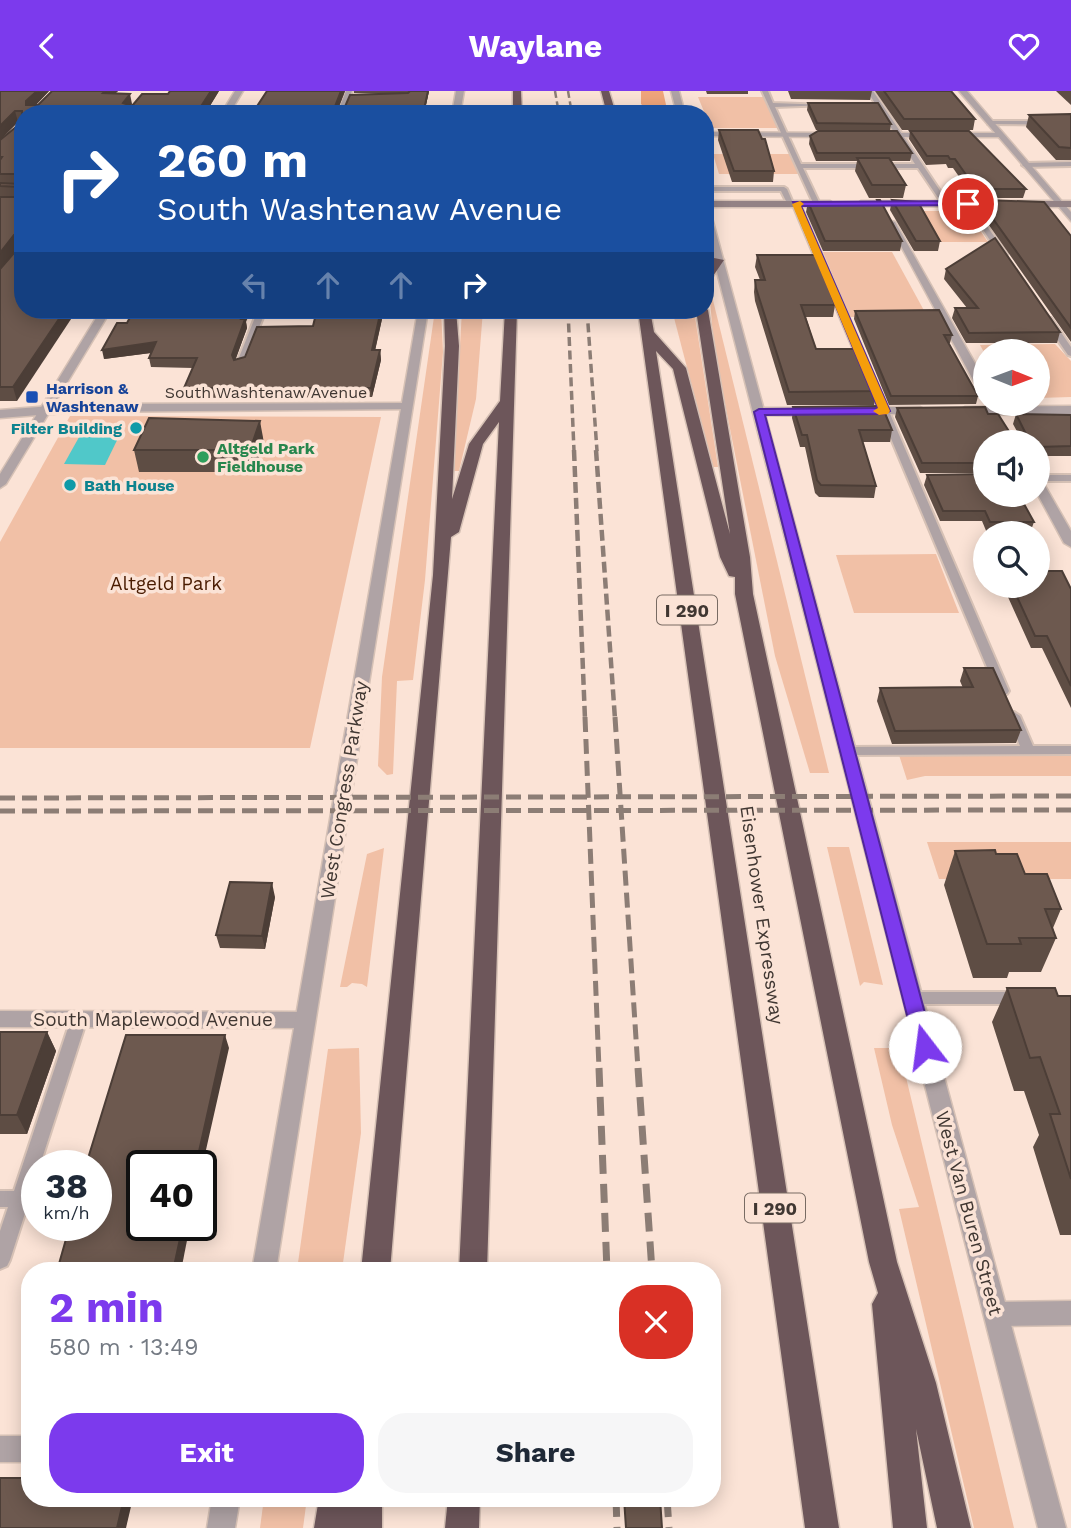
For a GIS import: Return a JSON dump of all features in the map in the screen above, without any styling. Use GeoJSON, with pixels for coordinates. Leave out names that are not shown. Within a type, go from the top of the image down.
{"type":"FeatureCollection","features":[{"type":"Feature","properties":{"kind":"highway"},"geometry":{"type":"LineString","coordinates":[[714,266],[718,260]]}},
{"type":"Feature","properties":{"kind":"highway"},"geometry":{"type":"LineString","coordinates":[[376,1262],[441,575],[452,346],[450,319]]}},
{"type":"Feature","properties":{"kind":"highway"},"geometry":{"type":"LineString","coordinates":[[473,1262],[511,319]]}},
{"type":"Feature","properties":{"kind":"highway","name":"Eisenhower Expressway"},"geometry":{"type":"LineString","coordinates":[[645,319],[822,1528]]}},
{"type":"Feature","properties":{"kind":"highway"},"geometry":{"type":"LineString","coordinates":[[703,319],[742,557],[744,594],[883,1262],[921,1383],[954,1528]]}},
{"type":"Feature","properties":{"kind":"highway"},"geometry":{"type":"LineString","coordinates":[[647,332],[679,368],[728,557],[744,594]]}},
{"type":"Feature","properties":{"kind":"highway"},"geometry":{"type":"LineString","coordinates":[[441,575],[476,445],[508,400]]}},
{"type":"Feature","properties":{"kind":"highway"},"geometry":{"type":"LineString","coordinates":[[370,1262],[381,1189]]}},
{"type":"Feature","properties":{"kind":"highway"},"geometry":{"type":"LineString","coordinates":[[883,1262],[910,1528]]}},
{"type":"Feature","properties":{"kind":"highway"},"geometry":{"type":"LineString","coordinates":[[331,1528],[334,1507]]}},
{"type":"Feature","properties":{"kind":"highway"},"geometry":{"type":"LineString","coordinates":[[365,1528],[366,1507]]}},
{"type":"Feature","properties":{"kind":"highway"},"geometry":{"type":"LineString","coordinates":[[462,1528],[463,1507]]}},
{"type":"Feature","properties":{"kind":"main road"},"geometry":{"type":"LineString","coordinates":[[714,205],[842,204]]}},
{"type":"Feature","properties":{"kind":"main road"},"geometry":{"type":"LineString","coordinates":[[855,204],[1071,204]]}},
{"type":"Feature","properties":{"kind":"street"},"geometry":{"type":"LineString","coordinates":[[963,91],[1071,218]]}},
{"type":"Feature","properties":{"kind":"street"},"geometry":{"type":"LineString","coordinates":[[714,134],[848,135]]}},
{"type":"Feature","properties":{"kind":"street"},"geometry":{"type":"LineString","coordinates":[[861,135],[999,135]]}},
{"type":"Feature","properties":{"kind":"street"},"geometry":{"type":"LineString","coordinates":[[880,204],[973,370]]}},
{"type":"Feature","properties":{"kind":"street","name":"West Van Buren Street"},"geometry":{"type":"LineString","coordinates":[[714,243],[1052,1528]]}},
{"type":"Feature","properties":{"kind":"street"},"geometry":{"type":"LineString","coordinates":[[0,484],[101,319]]}},
{"type":"Feature","properties":{"kind":"street","name":"West Congress Parkway"},"geometry":{"type":"LineString","coordinates":[[265,1262],[422,319]]}},
{"type":"Feature","properties":{"kind":"street","name":"South Washtenaw Avenue"},"geometry":{"type":"LineString","coordinates":[[0,414],[45,410],[407,407]]}},
{"type":"Feature","properties":{"kind":"street"},"geometry":{"type":"LineString","coordinates":[[1050,411],[1071,410]]}},
{"type":"Feature","properties":{"kind":"street"},"geometry":{"type":"LineString","coordinates":[[759,412],[940,411]]}},
{"type":"Feature","properties":{"kind":"street"},"geometry":{"type":"LineString","coordinates":[[954,411],[973,411]]}},
{"type":"Feature","properties":{"kind":"street"},"geometry":{"type":"LineString","coordinates":[[1050,505],[1071,543]]}},
{"type":"Feature","properties":{"kind":"street","name":"South Maplewood Avenue"},"geometry":{"type":"LineString","coordinates":[[0,1019],[305,1020]]}},
{"type":"Feature","properties":{"kind":"street"},"geometry":{"type":"LineString","coordinates":[[996,1314],[1071,1313]]}},
{"type":"Feature","properties":{"kind":"street"},"geometry":{"type":"LineString","coordinates":[[0,1449],[21,1449]]}},
{"type":"Feature","properties":{"kind":"street"},"geometry":{"type":"LineString","coordinates":[[221,1528],[224,1507]]}},
{"type":"Feature","properties":{"kind":"lane"},"geometry":{"type":"LineString","coordinates":[[765,91],[816,204]]}},
{"type":"Feature","properties":{"kind":"lane"},"geometry":{"type":"LineString","coordinates":[[870,91],[945,204]]}},
{"type":"Feature","properties":{"kind":"lane"},"geometry":{"type":"LineString","coordinates":[[348,94],[358,97]]}},
{"type":"Feature","properties":{"kind":"lane"},"geometry":{"type":"LineString","coordinates":[[772,105],[839,105]]}},
{"type":"Feature","properties":{"kind":"lane"},"geometry":{"type":"LineString","coordinates":[[866,105],[879,105]]}},
{"type":"Feature","properties":{"kind":"lane"},"geometry":{"type":"LineString","coordinates":[[990,123],[1071,123]]}},
{"type":"Feature","properties":{"kind":"lane"},"geometry":{"type":"LineString","coordinates":[[1025,165],[1071,164]]}},
{"type":"Feature","properties":{"kind":"lane"},"geometry":{"type":"LineString","coordinates":[[799,166],[920,166]]}},
{"type":"Feature","properties":{"kind":"lane"},"geometry":{"type":"LineString","coordinates":[[749,188],[754,204]]}},
{"type":"Feature","properties":{"kind":"lane"},"geometry":{"type":"LineString","coordinates":[[714,189],[784,189],[793,204],[1028,750]]}},
{"type":"Feature","properties":{"kind":"lane"},"geometry":{"type":"LineString","coordinates":[[968,204],[1009,263]]}},
{"type":"Feature","properties":{"kind":"lane"},"geometry":{"type":"LineString","coordinates":[[1040,308],[1071,353]]}},
{"type":"Feature","properties":{"kind":"lane"},"geometry":{"type":"LineString","coordinates":[[240,365],[258,319]]}},
{"type":"Feature","properties":{"kind":"lane"},"geometry":{"type":"LineString","coordinates":[[1050,478],[1071,478]]}},
{"type":"Feature","properties":{"kind":"lane"},"geometry":{"type":"LineString","coordinates":[[913,479],[925,479]]}},
{"type":"Feature","properties":{"kind":"lane"},"geometry":{"type":"LineString","coordinates":[[847,751],[1071,750]]}},
{"type":"Feature","properties":{"kind":"lane"},"geometry":{"type":"LineString","coordinates":[[912,998],[1042,999]]}},
{"type":"Feature","properties":{"kind":"lane"},"geometry":{"type":"LineString","coordinates":[[0,1260],[79,1020]]}},
{"type":"Feature","properties":{"kind":"lane"},"geometry":{"type":"LineString","coordinates":[[0,1199],[20,1199]]}},
{"type":"Feature","properties":{"kind":"green space"},"geometry":{"type":"Polygon","coordinates":[[[698,97],[764,97],[778,128],[714,128],[714,105],[701,105],[698,97]]]}},
{"type":"Feature","properties":{"kind":"green space"},"geometry":{"type":"Polygon","coordinates":[[[714,154],[790,154],[798,174],[719,174],[714,154]]]}},
{"type":"Feature","properties":{"kind":"green space"},"geometry":{"type":"Polygon","coordinates":[[[919,211],[967,211],[988,242],[938,242],[919,211]]]}},
{"type":"Feature","properties":{"kind":"green space"},"geometry":{"type":"Polygon","coordinates":[[[823,252],[892,252],[927,316],[850,317],[823,252]]]}},
{"type":"Feature","properties":{"kind":"green space"},"geometry":{"type":"Polygon","coordinates":[[[714,304],[829,773],[810,773],[775,656],[714,348],[712,319],[714,319],[714,304]]]}},
{"type":"Feature","properties":{"kind":"green space"},"geometry":{"type":"Polygon","coordinates":[[[434,319],[441,319],[443,352],[425,580],[413,680],[397,681],[393,774],[387,775],[378,766],[382,677],[434,319]]]}},
{"type":"Feature","properties":{"kind":"green space"},"geometry":{"type":"Polygon","coordinates":[[[461,319],[482,319],[476,399],[459,471],[453,471],[461,319]]]}},
{"type":"Feature","properties":{"kind":"green space"},"geometry":{"type":"Polygon","coordinates":[[[674,319],[695,319],[718,467],[713,467],[674,319]]]}},
{"type":"Feature","properties":{"kind":"green space"},"geometry":{"type":"Polygon","coordinates":[[[1050,344],[1055,344],[1071,361],[1071,397],[1050,398],[1050,344]]]}},
{"type":"Feature","properties":{"kind":"green space","name":"Altgeld Park"},"geometry":{"type":"Polygon","coordinates":[[[70,416],[381,417],[310,748],[0,748],[0,542],[70,416]]]}},
{"type":"Feature","properties":{"kind":"green space"},"geometry":{"type":"Polygon","coordinates":[[[936,554],[959,613],[854,613],[836,555],[936,554]]]}},
{"type":"Feature","properties":{"kind":"green space"},"geometry":{"type":"Polygon","coordinates":[[[899,755],[1071,756],[1071,776],[925,776],[907,780],[899,755]]]}},
{"type":"Feature","properties":{"kind":"green space"},"geometry":{"type":"Polygon","coordinates":[[[927,842],[1071,842],[1071,879],[939,879],[927,842]]]}},
{"type":"Feature","properties":{"kind":"green space"},"geometry":{"type":"Polygon","coordinates":[[[827,847],[849,847],[883,985],[864,982],[860,986],[827,847]]]}},
{"type":"Feature","properties":{"kind":"green space"},"geometry":{"type":"Polygon","coordinates":[[[384,848],[367,987],[352,983],[347,987],[340,987],[367,854],[384,848]]]}},
{"type":"Feature","properties":{"kind":"green space"},"geometry":{"type":"Polygon","coordinates":[[[359,1048],[361,1133],[343,1262],[298,1262],[328,1049],[359,1048]]]}},
{"type":"Feature","properties":{"kind":"green space"},"geometry":{"type":"Polygon","coordinates":[[[874,1048],[899,1048],[1014,1528],[974,1528],[899,1209],[919,1207],[892,1125],[874,1048]]]}},
{"type":"Feature","properties":{"kind":"green space"},"geometry":{"type":"Polygon","coordinates":[[[263,1507],[306,1507],[303,1528],[260,1528],[263,1507]]]}},
{"type":"Feature","properties":{"kind":"shaded area"},"geometry":{"type":"Polygon","coordinates":[[[641,91],[663,91],[666,105],[641,104],[641,91]]]}},
{"type":"Feature","properties":{"kind":"water"},"geometry":{"type":"Polygon","coordinates":[[[83,430],[122,430],[105,465],[64,464],[83,430]]]}},
{"type":"Feature","properties":{"kind":"building"},"geometry":{"type":"Polygon","coordinates":[[[0,91],[37,91],[26,101],[26,105],[14,105],[14,112],[0,126],[0,91]]]}},
{"type":"Feature","properties":{"kind":"building"},"geometry":{"type":"Polygon","coordinates":[[[52,91],[130,94],[123,103],[129,105],[38,105],[52,91]]]}},
{"type":"Feature","properties":{"kind":"building"},"geometry":{"type":"Polygon","coordinates":[[[211,91],[202,105],[133,105],[142,94],[211,91]]]}},
{"type":"Feature","properties":{"kind":"building"},"geometry":{"type":"Polygon","coordinates":[[[267,91],[341,91],[336,105],[258,105],[267,91]]]}},
{"type":"Feature","properties":{"kind":"building"},"geometry":{"type":"Polygon","coordinates":[[[428,91],[425,105],[346,105],[350,95],[428,91]]]}},
{"type":"Feature","properties":{"kind":"building"},"geometry":{"type":"Polygon","coordinates":[[[884,91],[951,91],[975,119],[904,119],[884,91]]]}},
{"type":"Feature","properties":{"kind":"building"},"geometry":{"type":"Polygon","coordinates":[[[808,103],[878,103],[891,124],[817,123],[808,103]]]}},
{"type":"Feature","properties":{"kind":"building"},"geometry":{"type":"Polygon","coordinates":[[[1071,114],[1071,148],[1059,147],[1029,115],[1071,114]]]}},
{"type":"Feature","properties":{"kind":"building"},"geometry":{"type":"Polygon","coordinates":[[[14,129],[14,174],[0,174],[0,140],[14,129]]]}},
{"type":"Feature","properties":{"kind":"building"},"geometry":{"type":"Polygon","coordinates":[[[719,130],[758,130],[762,139],[765,139],[774,171],[734,171],[719,130]]]}},
{"type":"Feature","properties":{"kind":"building"},"geometry":{"type":"Polygon","coordinates":[[[818,131],[897,131],[912,153],[817,153],[810,136],[818,131]]]}},
{"type":"Feature","properties":{"kind":"building"},"geometry":{"type":"Polygon","coordinates":[[[910,131],[969,131],[1026,189],[976,189],[955,159],[948,156],[927,156],[910,131]]]}},
{"type":"Feature","properties":{"kind":"building"},"geometry":{"type":"Polygon","coordinates":[[[857,158],[889,158],[906,185],[872,185],[857,158]]]}},
{"type":"Feature","properties":{"kind":"building"},"geometry":{"type":"Polygon","coordinates":[[[0,183],[14,184],[14,187],[0,186],[0,183]]]}},
{"type":"Feature","properties":{"kind":"building"},"geometry":{"type":"Polygon","coordinates":[[[0,197],[14,197],[14,235],[0,253],[0,197]]]}},
{"type":"Feature","properties":{"kind":"building"},"geometry":{"type":"Polygon","coordinates":[[[877,200],[880,200],[902,241],[825,241],[808,202],[878,202],[877,200]]]}},
{"type":"Feature","properties":{"kind":"building"},"geometry":{"type":"Polygon","coordinates":[[[892,200],[918,202],[940,241],[916,241],[892,200]]]}},
{"type":"Feature","properties":{"kind":"building"},"geometry":{"type":"Polygon","coordinates":[[[983,200],[1044,202],[1071,236],[1071,328],[981,202],[984,202],[983,200]]]}},
{"type":"Feature","properties":{"kind":"building"},"geometry":{"type":"Polygon","coordinates":[[[995,238],[1060,332],[969,333],[955,308],[978,308],[946,269],[995,238]]]}},
{"type":"Feature","properties":{"kind":"building"},"geometry":{"type":"Polygon","coordinates":[[[14,253],[14,319],[59,319],[13,387],[0,387],[0,269],[14,253]]]}},
{"type":"Feature","properties":{"kind":"building"},"geometry":{"type":"Polygon","coordinates":[[[757,255],[818,255],[835,305],[801,305],[816,349],[859,349],[877,391],[789,392],[756,288],[755,280],[765,280],[757,255]]]}},
{"type":"Feature","properties":{"kind":"building"},"geometry":{"type":"Polygon","coordinates":[[[939,310],[952,335],[944,335],[973,387],[973,396],[891,396],[855,311],[939,310]]]}},
{"type":"Feature","properties":{"kind":"building"},"geometry":{"type":"Polygon","coordinates":[[[129,319],[245,319],[232,355],[234,360],[245,357],[257,327],[313,326],[315,319],[379,319],[372,350],[380,350],[371,388],[184,388],[197,358],[149,358],[156,342],[102,350],[117,323],[127,323],[129,319]]]}},
{"type":"Feature","properties":{"kind":"building"},"geometry":{"type":"Polygon","coordinates":[[[882,406],[892,430],[859,430],[876,486],[821,485],[817,480],[807,435],[802,435],[793,407],[882,406]]]}},
{"type":"Feature","properties":{"kind":"building"},"geometry":{"type":"Polygon","coordinates":[[[973,407],[973,417],[1000,417],[1008,430],[973,430],[973,463],[922,463],[897,408],[973,407]]]}},
{"type":"Feature","properties":{"kind":"building"},"geometry":{"type":"Polygon","coordinates":[[[1071,415],[1071,446],[1050,447],[1050,430],[1024,430],[1018,417],[1071,415]]]}},
{"type":"Feature","properties":{"kind":"building"},"geometry":{"type":"Polygon","coordinates":[[[149,418],[260,421],[250,450],[134,450],[149,418]]]}},
{"type":"Feature","properties":{"kind":"building"},"geometry":{"type":"Polygon","coordinates":[[[973,474],[973,507],[1026,507],[1033,521],[990,521],[985,511],[943,511],[927,475],[973,474]]]}},
{"type":"Feature","properties":{"kind":"building"},"geometry":{"type":"Polygon","coordinates":[[[1050,571],[1062,571],[1071,589],[1071,686],[1047,636],[1035,636],[1018,598],[1050,598],[1050,571]]]}},
{"type":"Feature","properties":{"kind":"building"},"geometry":{"type":"Polygon","coordinates":[[[964,668],[993,668],[1021,730],[895,731],[880,688],[973,687],[964,668]]]}},
{"type":"Feature","properties":{"kind":"building"},"geometry":{"type":"Polygon","coordinates":[[[995,850],[996,854],[1017,854],[1025,874],[1047,874],[1061,909],[1045,909],[1056,938],[1019,938],[1021,944],[987,944],[955,851],[995,850]]]}},
{"type":"Feature","properties":{"kind":"building"},"geometry":{"type":"Polygon","coordinates":[[[230,882],[272,883],[262,936],[216,935],[230,882]]]}},
{"type":"Feature","properties":{"kind":"building"},"geometry":{"type":"Polygon","coordinates":[[[1007,988],[1055,988],[1058,996],[1071,996],[1071,1179],[1050,1114],[1060,1114],[1040,1057],[1030,1058],[1007,988]]]}},
{"type":"Feature","properties":{"kind":"building"},"geometry":{"type":"Polygon","coordinates":[[[0,1032],[47,1032],[17,1115],[0,1115],[0,1032]]]}},
{"type":"Feature","properties":{"kind":"building"},"geometry":{"type":"Polygon","coordinates":[[[126,1035],[225,1035],[199,1150],[126,1150],[126,1241],[180,1241],[175,1262],[60,1262],[65,1241],[112,1241],[112,1150],[91,1150],[126,1035]]]}},
{"type":"Feature","properties":{"kind":"building"},"geometry":{"type":"Polygon","coordinates":[[[0,1478],[21,1478],[21,1507],[122,1507],[117,1528],[0,1528],[0,1478]]]}},
{"type":"Feature","properties":{"kind":"building"},"geometry":{"type":"Polygon","coordinates":[[[625,1507],[661,1507],[662,1528],[626,1528],[625,1507]]]}},
{"type":"Feature","properties":{"kind":"railway"},"geometry":{"type":"LineString","coordinates":[[555,91],[557,105]]}},
{"type":"Feature","properties":{"kind":"railway"},"geometry":{"type":"LineString","coordinates":[[568,91],[570,105]]}},
{"type":"Feature","properties":{"kind":"railway"},"geometry":{"type":"LineString","coordinates":[[568,319],[574,451]]}},
{"type":"Feature","properties":{"kind":"railway"},"geometry":{"type":"LineString","coordinates":[[588,319],[597,451]]}},
{"type":"Feature","properties":{"kind":"railway"},"geometry":{"type":"LineString","coordinates":[[574,450],[585,719]]}},
{"type":"Feature","properties":{"kind":"railway"},"geometry":{"type":"LineString","coordinates":[[596,450],[615,719]]}},
{"type":"Feature","properties":{"kind":"railway"},"geometry":{"type":"LineString","coordinates":[[585,717],[588,797]]}},
{"type":"Feature","properties":{"kind":"railway"},"geometry":{"type":"LineString","coordinates":[[615,717],[620,797]]}},
{"type":"Feature","properties":{"kind":"railway"},"geometry":{"type":"LineString","coordinates":[[620,797],[1071,796]]}},
{"type":"Feature","properties":{"kind":"railway"},"geometry":{"type":"LineString","coordinates":[[0,798],[588,797]]}},
{"type":"Feature","properties":{"kind":"railway"},"geometry":{"type":"LineString","coordinates":[[588,797],[589,810]]}},
{"type":"Feature","properties":{"kind":"railway"},"geometry":{"type":"LineString","coordinates":[[588,797],[620,797]]}},
{"type":"Feature","properties":{"kind":"railway"},"geometry":{"type":"LineString","coordinates":[[620,797],[621,810]]}},
{"type":"Feature","properties":{"kind":"railway"},"geometry":{"type":"LineString","coordinates":[[0,811],[589,810]]}},
{"type":"Feature","properties":{"kind":"railway"},"geometry":{"type":"LineString","coordinates":[[589,810],[599,1069]]}},
{"type":"Feature","properties":{"kind":"railway"},"geometry":{"type":"LineString","coordinates":[[589,810],[621,810]]}},
{"type":"Feature","properties":{"kind":"railway"},"geometry":{"type":"LineString","coordinates":[[621,810],[638,1069]]}},
{"type":"Feature","properties":{"kind":"railway"},"geometry":{"type":"LineString","coordinates":[[621,810],[1071,810]]}},
{"type":"Feature","properties":{"kind":"railway"},"geometry":{"type":"LineString","coordinates":[[599,1068],[607,1262]]}},
{"type":"Feature","properties":{"kind":"railway"},"geometry":{"type":"LineString","coordinates":[[638,1068],[651,1262]]}},
{"type":"Feature","properties":{"kind":"railway"},"geometry":{"type":"LineString","coordinates":[[616,1507],[617,1528]]}},
{"type":"Feature","properties":{"kind":"railway"},"geometry":{"type":"LineString","coordinates":[[668,1507],[669,1528]]}},
{"type":"Feature","properties":{"kind":"slow traffic"},"geometry":{"type":"LineString","coordinates":[[800,204],[796,204],[884,411],[879,411]]}},
{"type":"Feature","properties":{"kind":"place","name":"Harrison & Washtenaw"},"geometry":{"type":"Point","coordinates":[32,397]}},
{"type":"Feature","properties":{"kind":"place","name":"Filter Building"},"geometry":{"type":"Point","coordinates":[136,428]}},
{"type":"Feature","properties":{"kind":"place","name":"Altgeld Park Fieldhouse"},"geometry":{"type":"Point","coordinates":[203,457]}},
{"type":"Feature","properties":{"kind":"place","name":"Bath House"},"geometry":{"type":"Point","coordinates":[70,485]}},
{"type":"Feature","properties":{"kind":"route"},"geometry":{"type":"LineString","coordinates":[[925,1047],[759,412],[884,411],[796,204],[968,204]]}}]}
